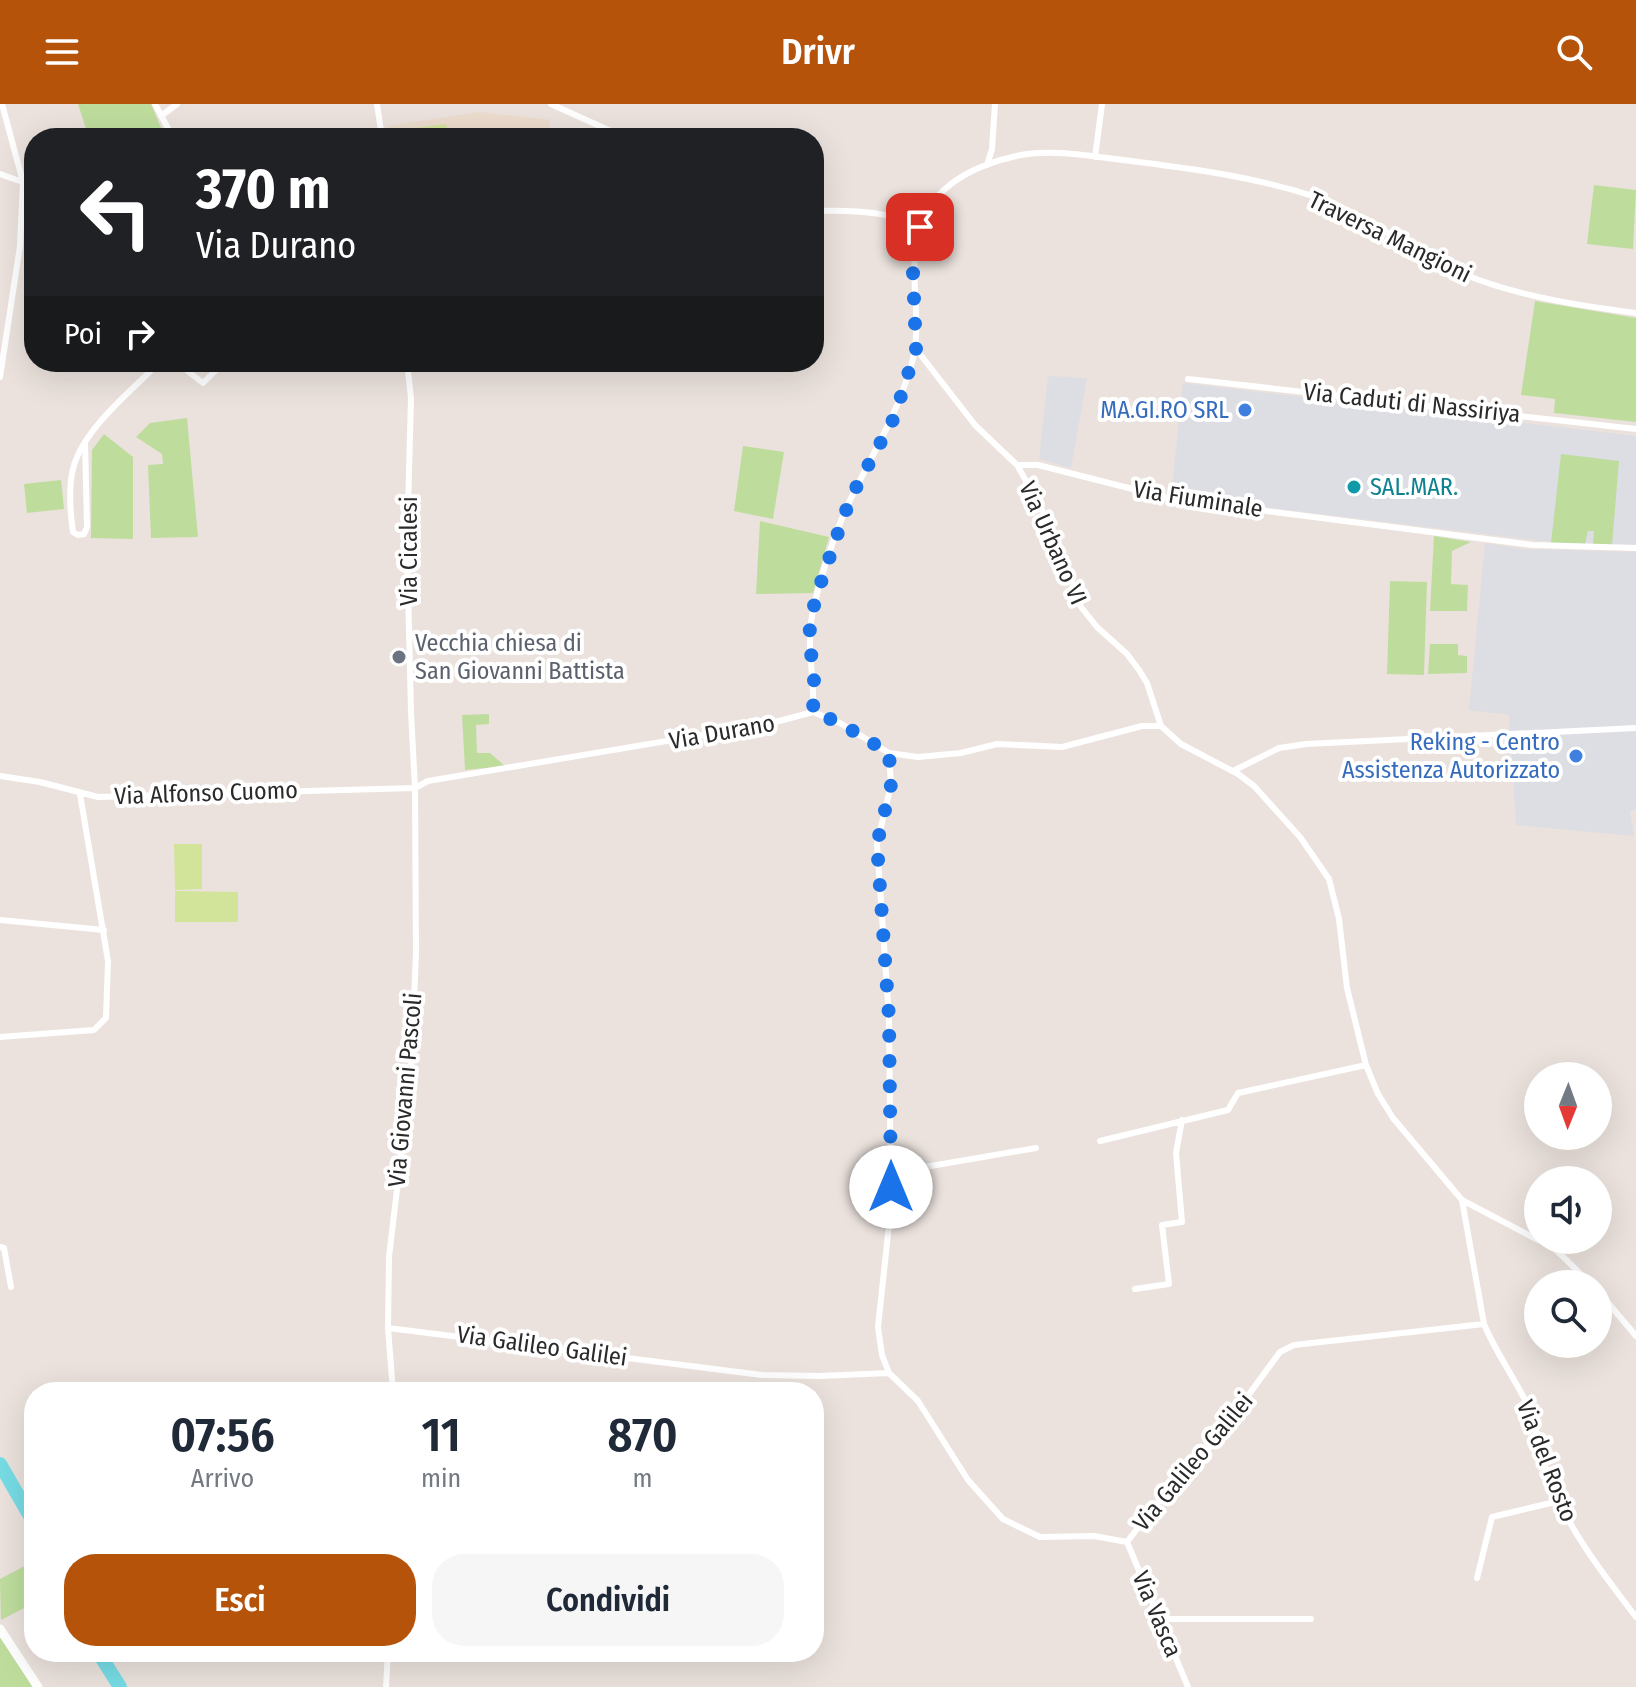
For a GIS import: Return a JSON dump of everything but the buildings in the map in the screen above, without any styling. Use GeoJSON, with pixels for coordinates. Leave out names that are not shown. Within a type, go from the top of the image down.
{"type":"FeatureCollection","features":[{"type":"Feature","properties":{"kind":"main road"},"geometry":{"type":"LineString","coordinates":[[0,1629],[38,1687]]}},
{"type":"Feature","properties":{"kind":"street"},"geometry":{"type":"LineString","coordinates":[[0,377],[20,246],[23,182],[2,104]]}},
{"type":"Feature","properties":{"kind":"street"},"geometry":{"type":"LineString","coordinates":[[155,104],[166,128]]}},
{"type":"Feature","properties":{"kind":"street"},"geometry":{"type":"LineString","coordinates":[[161,116],[177,104]]}},
{"type":"Feature","properties":{"kind":"street"},"geometry":{"type":"LineString","coordinates":[[377,104],[381,128]]}},
{"type":"Feature","properties":{"kind":"street"},"geometry":{"type":"LineString","coordinates":[[551,104],[604,128]]}},
{"type":"Feature","properties":{"kind":"street"},"geometry":{"type":"LineString","coordinates":[[995,104],[992,149],[987,165],[967,173],[942,192],[929,207],[920,227],[913,273],[916,349],[894,418],[852,495],[815,600],[809,635],[814,680],[813,712],[840,723],[889,753],[933,756],[997,744],[1062,747],[1142,726],[1161,726],[1181,744],[1233,771],[1254,786],[1300,837],[1329,879],[1339,919],[1347,988],[1366,1065],[1378,1094],[1393,1118],[1462,1200],[1524,1233]]}},
{"type":"Feature","properties":{"kind":"street"},"geometry":{"type":"LineString","coordinates":[[1095,157],[1102,104]]}},
{"type":"Feature","properties":{"kind":"street","name":"Traversa Mangioni"},"geometry":{"type":"LineString","coordinates":[[987,165],[1023,155],[1095,157],[1199,168],[1313,196],[1389,231],[1451,269],[1478,280],[1527,294],[1636,313]]}},
{"type":"Feature","properties":{"kind":"street"},"geometry":{"type":"LineString","coordinates":[[0,174],[23,182]]}},
{"type":"Feature","properties":{"kind":"street"},"geometry":{"type":"LineString","coordinates":[[824,211],[867,213],[912,222],[920,227]]}},
{"type":"Feature","properties":{"kind":"street","name":"Via Urbano VI"},"geometry":{"type":"LineString","coordinates":[[916,349],[975,425],[1017,465],[1049,524],[1081,607],[1139,670],[1161,726]]}},
{"type":"Feature","properties":{"kind":"street"},"geometry":{"type":"LineString","coordinates":[[85,442],[87,527],[84,534],[78,535],[73,532],[70,490],[73,467],[85,442],[151,372]]}},
{"type":"Feature","properties":{"kind":"street"},"geometry":{"type":"LineString","coordinates":[[189,372],[203,383],[214,372]]}},
{"type":"Feature","properties":{"kind":"street","name":"Via Cicalesi"},"geometry":{"type":"LineString","coordinates":[[408,372],[411,437],[407,547],[415,788]]}},
{"type":"Feature","properties":{"kind":"street","name":"Via Caduti di Nassiriya"},"geometry":{"type":"LineString","coordinates":[[1188,379],[1636,429]]}},
{"type":"Feature","properties":{"kind":"street","name":"Via Fiuminale"},"geometry":{"type":"LineString","coordinates":[[1017,465],[1038,465],[1172,499],[1533,545],[1636,548]]}},
{"type":"Feature","properties":{"kind":"street","name":"Via Durano"},"geometry":{"type":"LineString","coordinates":[[415,788],[428,781],[768,724],[813,712]]}},
{"type":"Feature","properties":{"kind":"street"},"geometry":{"type":"LineString","coordinates":[[1233,771],[1279,748],[1306,744],[1636,728]]}},
{"type":"Feature","properties":{"kind":"street"},"geometry":{"type":"LineString","coordinates":[[889,753],[891,785],[877,844],[889,1017],[891,1168],[889,1236],[878,1327],[882,1355],[889,1373]]}},
{"type":"Feature","properties":{"kind":"street","name":"Via Alfonso Cuomo"},"geometry":{"type":"LineString","coordinates":[[0,776],[40,782],[80,794],[118,797],[415,788]]}},
{"type":"Feature","properties":{"kind":"street","name":"Via Giovanni Pascoli"},"geometry":{"type":"LineString","coordinates":[[392,1382],[388,1328],[389,1257],[411,1071],[416,953],[415,788]]}},
{"type":"Feature","properties":{"kind":"street"},"geometry":{"type":"LineString","coordinates":[[0,1037],[94,1030],[106,1018],[108,961],[80,794]]}},
{"type":"Feature","properties":{"kind":"street"},"geometry":{"type":"LineString","coordinates":[[0,920],[104,930]]}},
{"type":"Feature","properties":{"kind":"street"},"geometry":{"type":"LineString","coordinates":[[1100,1141],[1228,1110],[1238,1093],[1366,1065]]}},
{"type":"Feature","properties":{"kind":"street"},"geometry":{"type":"LineString","coordinates":[[1135,1289],[1169,1284],[1162,1225],[1182,1222],[1176,1153],[1182,1120]]}},
{"type":"Feature","properties":{"kind":"street"},"geometry":{"type":"LineString","coordinates":[[891,1168],[925,1167],[1036,1148]]}},
{"type":"Feature","properties":{"kind":"street","name":"Via del Rosto"},"geometry":{"type":"LineString","coordinates":[[1462,1200],[1484,1324],[1490,1340],[1533,1417],[1548,1476],[1559,1501],[1607,1579],[1636,1617]]}},
{"type":"Feature","properties":{"kind":"street"},"geometry":{"type":"LineString","coordinates":[[0,1247],[4,1248],[11,1287]]}},
{"type":"Feature","properties":{"kind":"street"},"geometry":{"type":"LineString","coordinates":[[1560,1254],[1577,1270]]}},
{"type":"Feature","properties":{"kind":"street"},"geometry":{"type":"LineString","coordinates":[[1612,1308],[1636,1336]]}},
{"type":"Feature","properties":{"kind":"street","name":"Via Galileo Galilei"},"geometry":{"type":"LineString","coordinates":[[388,1328],[762,1375],[889,1373],[918,1401],[968,1480],[1003,1519],[1040,1537],[1094,1536],[1127,1542],[1154,1507],[1211,1446],[1280,1352],[1294,1345],[1484,1324]]}},
{"type":"Feature","properties":{"kind":"street"},"geometry":{"type":"LineString","coordinates":[[1477,1578],[1492,1517],[1559,1501]]}},
{"type":"Feature","properties":{"kind":"street","name":"Via Vasca"},"geometry":{"type":"LineString","coordinates":[[1127,1542],[1188,1687]]}},
{"type":"Feature","properties":{"kind":"street"},"geometry":{"type":"LineString","coordinates":[[1160,1619],[1311,1619]]}},
{"type":"Feature","properties":{"kind":"street"},"geometry":{"type":"LineString","coordinates":[[386,1687],[387,1662]]}},
{"type":"Feature","properties":{"kind":"shaded area"},"geometry":{"type":"Polygon","coordinates":[[[480,112],[550,120],[550,128],[388,126],[480,112]]]}},
{"type":"Feature","properties":{"kind":"shaded area"},"geometry":{"type":"Polygon","coordinates":[[[1048,376],[1087,378],[1071,468],[1039,459],[1048,376]]]}},
{"type":"Feature","properties":{"kind":"shaded area"},"geometry":{"type":"Polygon","coordinates":[[[1183,383],[1636,436],[1636,545],[1551,542],[1171,496],[1183,383]]]}},
{"type":"Feature","properties":{"kind":"shaded area"},"geometry":{"type":"Polygon","coordinates":[[[1485,543],[1523,549],[1636,552],[1636,810],[1630,811],[1634,836],[1516,825],[1509,715],[1469,710],[1485,543]]]}},
{"type":"Feature","properties":{"kind":"green space"},"geometry":{"type":"Polygon","coordinates":[[[78,104],[151,104],[161,128],[86,128],[78,104]]]}},
{"type":"Feature","properties":{"kind":"green space"},"geometry":{"type":"Polygon","coordinates":[[[446,124],[447,128],[416,128],[446,124]]]}},
{"type":"Feature","properties":{"kind":"green space"},"geometry":{"type":"Polygon","coordinates":[[[1594,185],[1636,190],[1633,249],[1587,244],[1594,185]]]}},
{"type":"Feature","properties":{"kind":"green space"},"geometry":{"type":"Polygon","coordinates":[[[1535,301],[1636,318],[1636,422],[1554,413],[1555,399],[1521,395],[1535,301]]]}},
{"type":"Feature","properties":{"kind":"green space"},"geometry":{"type":"Polygon","coordinates":[[[187,418],[198,537],[151,538],[148,465],[163,464],[162,454],[136,437],[150,423],[187,418]]]}},
{"type":"Feature","properties":{"kind":"green space"},"geometry":{"type":"Polygon","coordinates":[[[104,434],[133,457],[133,539],[91,538],[92,450],[104,434]]]}},
{"type":"Feature","properties":{"kind":"green space"},"geometry":{"type":"Polygon","coordinates":[[[743,446],[784,452],[773,519],[734,511],[743,446]]]}},
{"type":"Feature","properties":{"kind":"green space"},"geometry":{"type":"Polygon","coordinates":[[[1561,454],[1619,461],[1612,545],[1593,544],[1594,531],[1588,531],[1585,544],[1551,543],[1561,454]]]}},
{"type":"Feature","properties":{"kind":"green space"},"geometry":{"type":"Polygon","coordinates":[[[61,480],[64,509],[27,513],[24,484],[61,480]]]}},
{"type":"Feature","properties":{"kind":"green space"},"geometry":{"type":"Polygon","coordinates":[[[760,521],[829,537],[813,593],[756,594],[760,521]]]}},
{"type":"Feature","properties":{"kind":"green space"},"geometry":{"type":"Polygon","coordinates":[[[1434,536],[1471,542],[1452,551],[1451,584],[1468,585],[1467,611],[1430,611],[1434,536]]]}},
{"type":"Feature","properties":{"kind":"green space"},"geometry":{"type":"Polygon","coordinates":[[[1390,581],[1427,582],[1424,675],[1387,674],[1390,581]]]}},
{"type":"Feature","properties":{"kind":"green space"},"geometry":{"type":"Polygon","coordinates":[[[1430,644],[1458,644],[1458,655],[1467,656],[1467,673],[1428,674],[1430,644]]]}},
{"type":"Feature","properties":{"kind":"green space"},"geometry":{"type":"Polygon","coordinates":[[[489,714],[489,724],[476,725],[477,753],[490,753],[505,766],[465,770],[462,715],[489,714]]]}},
{"type":"Feature","properties":{"kind":"green space"},"geometry":{"type":"Polygon","coordinates":[[[174,844],[202,844],[202,889],[175,890],[174,844]]]}},
{"type":"Feature","properties":{"kind":"green space"},"geometry":{"type":"Polygon","coordinates":[[[175,891],[238,892],[238,922],[175,922],[175,891]]]}},
{"type":"Feature","properties":{"kind":"green space"},"geometry":{"type":"Polygon","coordinates":[[[24,1566],[24,1608],[1,1620],[0,1579],[24,1566]]]}},
{"type":"Feature","properties":{"kind":"green space"},"geometry":{"type":"Polygon","coordinates":[[[0,1637],[33,1687],[0,1687],[0,1637]]]}},
{"type":"Feature","properties":{"kind":"waterway"},"geometry":{"type":"LineString","coordinates":[[0,1464],[24,1506]]}},
{"type":"Feature","properties":{"kind":"waterway"},"geometry":{"type":"LineString","coordinates":[[104,1662],[120,1687]]}},
{"type":"Feature","properties":{"kind":"place","name":"MA.GI.RO SRL"},"geometry":{"type":"Point","coordinates":[1245,410]}},
{"type":"Feature","properties":{"kind":"place","name":"SAL.MAR."},"geometry":{"type":"Point","coordinates":[1354,487]}},
{"type":"Feature","properties":{"kind":"place","name":"Vecchia chiesa di San Giovanni Battista"},"geometry":{"type":"Point","coordinates":[399,657]}},
{"type":"Feature","properties":{"kind":"place","name":"Reking - Centro Assistenza Autorizzato"},"geometry":{"type":"Point","coordinates":[1576,756]}},
{"type":"Feature","properties":{"kind":"route"},"geometry":{"type":"LineString","coordinates":[[891,1187],[889,1017],[877,844],[891,785],[889,753],[840,723],[813,712],[814,680],[809,635],[815,600],[842,521],[852,495],[894,418],[916,349],[913,273],[920,227]]}}]}
